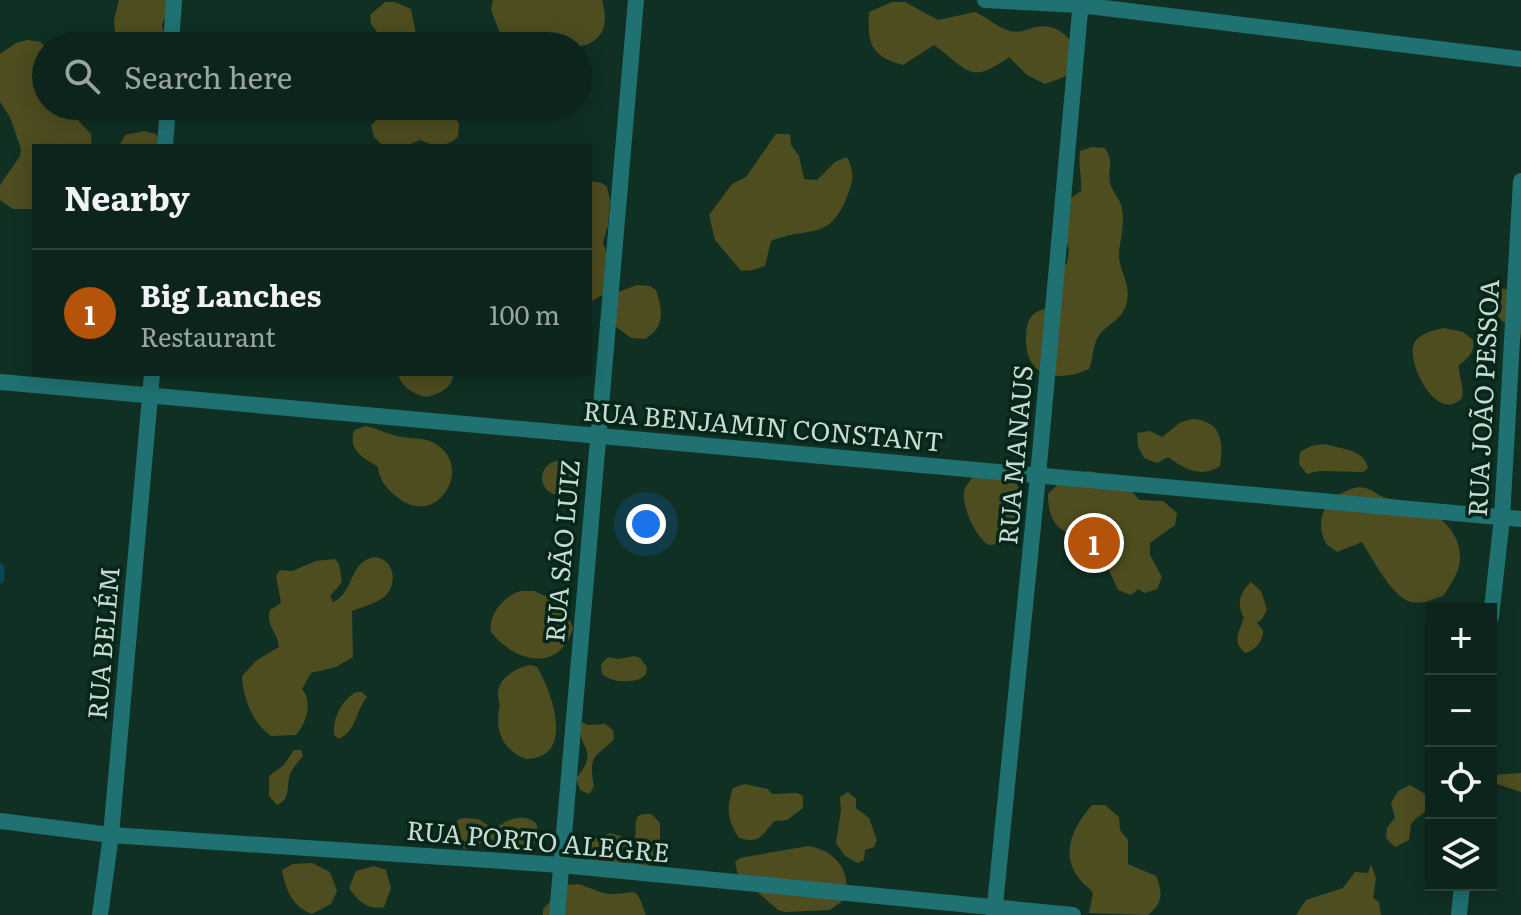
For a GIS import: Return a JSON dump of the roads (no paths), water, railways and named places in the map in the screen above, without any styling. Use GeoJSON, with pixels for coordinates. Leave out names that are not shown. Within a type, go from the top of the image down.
{"type":"FeatureCollection","features":[{"type":"Feature","properties":{"kind":"street"},"geometry":{"type":"LineString","coordinates":[[172,32],[174,0]]}},
{"type":"Feature","properties":{"kind":"street","name":"RUA SÃO LUIZ"},"geometry":{"type":"LineString","coordinates":[[557,915],[636,0]]}},
{"type":"Feature","properties":{"kind":"street"},"geometry":{"type":"LineString","coordinates":[[985,0],[1081,2],[1521,59]]}},
{"type":"Feature","properties":{"kind":"street","name":"RUA MANAUS"},"geometry":{"type":"LineString","coordinates":[[994,911],[1081,2]]}},
{"type":"Feature","properties":{"kind":"street"},"geometry":{"type":"LineString","coordinates":[[165,144],[167,120]]}},
{"type":"Feature","properties":{"kind":"street","name":"RUA JOÃO PESSOA"},"geometry":{"type":"LineString","coordinates":[[1493,603],[1502,518],[1521,181]]}},
{"type":"Feature","properties":{"kind":"street","name":"RUA BELÉM"},"geometry":{"type":"LineString","coordinates":[[100,915],[111,835],[152,376]]}},
{"type":"Feature","properties":{"kind":"street","name":"RUA BENJAMIN CONSTANT"},"geometry":{"type":"LineString","coordinates":[[0,382],[1521,519]]}},
{"type":"Feature","properties":{"kind":"street","name":"RUA PORTO ALEGRE"},"geometry":{"type":"LineString","coordinates":[[0,821],[111,835],[561,865],[994,911],[1073,915]]}},
{"type":"Feature","properties":{"kind":"street"},"geometry":{"type":"LineString","coordinates":[[1459,915],[1461,891]]}},
{"type":"Feature","properties":{"kind":"waterway"},"geometry":{"type":"LineString","coordinates":[[0,568],[0,579]]}},
{"type":"Feature","properties":{"kind":"place","name":"Big Lanches"},"geometry":{"type":"Point","coordinates":[1094,543]}}]}
